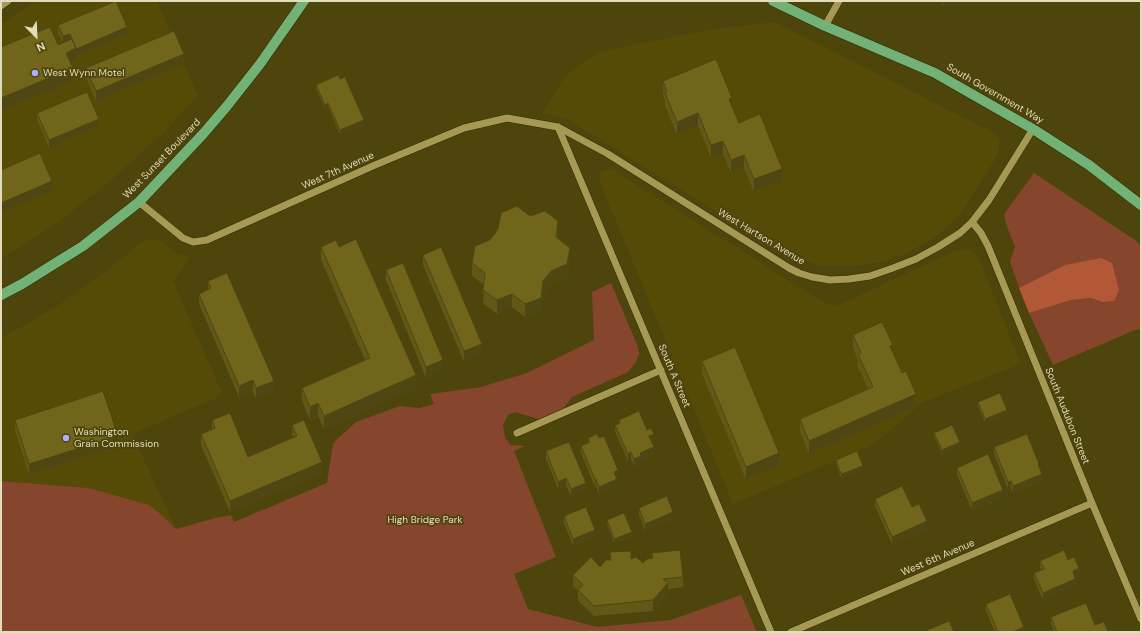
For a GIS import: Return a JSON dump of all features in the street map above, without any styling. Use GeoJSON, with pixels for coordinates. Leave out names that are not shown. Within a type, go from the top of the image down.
{"type":"FeatureCollection","features":[{"type":"Feature","properties":{"kind":"main road","name":"West Sunset Boulevard"},"geometry":{"type":"LineString","coordinates":[[1,296],[83,246],[139,202],[203,134],[227,106],[260,64],[304,1]]}},
{"type":"Feature","properties":{"kind":"main road","name":"South Government Way"},"geometry":{"type":"LineString","coordinates":[[774,1],[825,26],[935,73],[1033,129],[1088,165],[1141,204]]}},
{"type":"Feature","properties":{"kind":"street"},"geometry":{"type":"LineString","coordinates":[[1,6],[8,1]]}},
{"type":"Feature","properties":{"kind":"street"},"geometry":{"type":"LineString","coordinates":[[825,26],[839,1]]}},
{"type":"Feature","properties":{"kind":"street","name":"West 7th Avenue"},"geometry":{"type":"LineString","coordinates":[[139,202],[183,238],[194,242],[206,240],[375,165],[464,128],[507,118],[558,127]]}},
{"type":"Feature","properties":{"kind":"street","name":"West Hartson Avenue"},"geometry":{"type":"LineString","coordinates":[[558,127],[608,154],[788,268],[812,277],[830,280],[870,276],[893,268],[938,248],[960,233],[972,222],[989,200],[1033,129]]}},
{"type":"Feature","properties":{"kind":"street","name":"South A Street"},"geometry":{"type":"LineString","coordinates":[[558,127],[771,632]]}},
{"type":"Feature","properties":{"kind":"street","name":"South Audubon Street"},"geometry":{"type":"LineString","coordinates":[[972,222],[981,233],[988,246],[1092,503],[1141,619]]}},
{"type":"Feature","properties":{"kind":"street"},"geometry":{"type":"LineString","coordinates":[[517,433],[661,370]]}},
{"type":"Feature","properties":{"kind":"street","name":"West 6th Avenue"},"geometry":{"type":"LineString","coordinates":[[791,632],[1092,503]]}},
{"type":"Feature","properties":{"kind":"shaded area"},"geometry":{"type":"Polygon","coordinates":[[[36,1],[157,1],[198,96],[163,133],[108,183],[57,223],[1,258],[1,23],[36,1]]]}},
{"type":"Feature","properties":{"kind":"shaded area"},"geometry":{"type":"Polygon","coordinates":[[[774,22],[989,130],[996,136],[999,141],[999,153],[959,216],[939,234],[908,253],[885,261],[856,266],[821,266],[787,255],[567,119],[543,113],[564,77],[597,53],[708,30],[774,22]]]}},
{"type":"Feature","properties":{"kind":"shaded area"},"geometry":{"type":"Polygon","coordinates":[[[612,169],[826,304],[836,306],[955,250],[970,250],[979,258],[1021,364],[921,403],[873,445],[733,504],[599,180],[600,173],[604,170],[612,169]]]}},
{"type":"Feature","properties":{"kind":"shaded area"},"geometry":{"type":"Polygon","coordinates":[[[152,239],[162,241],[176,254],[190,257],[173,281],[223,395],[132,434],[176,529],[149,505],[89,488],[1,481],[1,338],[57,306],[96,279],[143,241],[152,239]]]}},
{"type":"Feature","properties":{"kind":"shaded area"},"geometry":{"type":"Polygon","coordinates":[[[1101,258],[1112,263],[1119,290],[1114,301],[1102,302],[1091,298],[1071,300],[1029,313],[1019,288],[1065,265],[1101,258]]]}},
{"type":"Feature","properties":{"kind":"green space"},"geometry":{"type":"Polygon","coordinates":[[[1034,173],[1135,240],[1141,246],[1141,329],[1135,330],[1053,365],[1029,313],[1071,300],[1091,298],[1102,302],[1065,265],[1019,288],[1010,261],[1015,247],[1006,224],[1004,214],[1034,173]]]}},
{"type":"Feature","properties":{"kind":"green space","name":"High Bridge Park"},"geometry":{"type":"Polygon","coordinates":[[[611,283],[638,347],[639,354],[636,362],[628,372],[572,397],[563,409],[539,419],[515,412],[508,415],[503,425],[505,438],[511,445],[525,446],[514,451],[556,557],[514,574],[528,609],[597,627],[671,620],[741,595],[757,632],[1,632],[1,481],[89,488],[149,505],[176,529],[231,515],[234,522],[327,483],[333,443],[356,422],[400,406],[419,408],[434,404],[430,394],[481,387],[527,373],[594,340],[592,292],[611,283]]]}},
{"type":"Feature","properties":{"kind":"building"},"geometry":{"type":"Polygon","coordinates":[[[116,1],[127,27],[76,49],[70,34],[63,36],[58,25],[116,1]]]}},
{"type":"Feature","properties":{"kind":"building","name":"West Wynn Motel"},"geometry":{"type":"Polygon","coordinates":[[[50,27],[58,45],[72,39],[76,48],[66,53],[73,68],[1,98],[1,47],[50,27]]]}},
{"type":"Feature","properties":{"kind":"building"},"geometry":{"type":"Polygon","coordinates":[[[174,31],[184,54],[96,91],[86,68],[174,31]]]}},
{"type":"Feature","properties":{"kind":"building"},"geometry":{"type":"Polygon","coordinates":[[[716,59],[732,98],[729,99],[739,123],[760,114],[782,169],[754,179],[744,155],[731,160],[723,141],[711,145],[698,113],[677,122],[665,93],[667,92],[663,81],[716,59]]]}},
{"type":"Feature","properties":{"kind":"building"},"geometry":{"type":"Polygon","coordinates":[[[338,75],[340,79],[345,77],[364,120],[340,130],[328,103],[325,105],[316,85],[338,75]]]}},
{"type":"Feature","properties":{"kind":"building"},"geometry":{"type":"Polygon","coordinates":[[[87,92],[99,119],[49,140],[37,113],[87,92]]]}},
{"type":"Feature","properties":{"kind":"building"},"geometry":{"type":"Polygon","coordinates":[[[40,153],[52,181],[1,203],[1,170],[40,153]]]}},
{"type":"Feature","properties":{"kind":"building"},"geometry":{"type":"Polygon","coordinates":[[[517,206],[530,216],[545,211],[558,221],[556,237],[570,248],[567,264],[551,271],[543,281],[541,298],[525,304],[512,294],[497,300],[483,290],[485,273],[472,263],[475,246],[490,240],[498,229],[501,213],[517,206]]]}},
{"type":"Feature","properties":{"kind":"building"},"geometry":{"type":"Polygon","coordinates":[[[356,239],[416,375],[324,416],[318,403],[310,407],[302,388],[370,358],[321,247],[336,240],[339,247],[356,239]]]}},
{"type":"Feature","properties":{"kind":"building"},"geometry":{"type":"Polygon","coordinates":[[[441,247],[482,344],[464,351],[423,255],[441,247]]]}},
{"type":"Feature","properties":{"kind":"building"},"geometry":{"type":"Polygon","coordinates":[[[403,263],[443,360],[426,367],[386,270],[403,263]]]}},
{"type":"Feature","properties":{"kind":"building"},"geometry":{"type":"Polygon","coordinates":[[[227,273],[274,381],[256,388],[253,380],[239,386],[199,294],[211,288],[208,281],[227,273]]]}},
{"type":"Feature","properties":{"kind":"building"},"geometry":{"type":"Polygon","coordinates":[[[882,322],[893,345],[890,346],[902,373],[906,371],[916,394],[809,441],[800,419],[873,387],[858,354],[861,353],[853,335],[882,322]]]}},
{"type":"Feature","properties":{"kind":"building"},"geometry":{"type":"Polygon","coordinates":[[[735,347],[779,453],[746,467],[702,361],[735,347]]]}},
{"type":"Feature","properties":{"kind":"building","name":"Washington Grain Commission"},"geometry":{"type":"Polygon","coordinates":[[[103,391],[118,436],[29,464],[15,420],[103,391]]]}},
{"type":"Feature","properties":{"kind":"building"},"geometry":{"type":"Polygon","coordinates":[[[1000,393],[1007,410],[985,419],[978,402],[1000,393]]]}},
{"type":"Feature","properties":{"kind":"building"},"geometry":{"type":"Polygon","coordinates":[[[639,411],[647,430],[651,428],[654,434],[649,436],[654,447],[640,453],[641,456],[634,459],[631,452],[628,454],[615,425],[620,423],[619,420],[639,411]]]}},
{"type":"Feature","properties":{"kind":"building"},"geometry":{"type":"Polygon","coordinates":[[[230,413],[248,457],[297,436],[292,425],[304,420],[322,462],[230,501],[201,434],[215,428],[212,420],[230,413]]]}},
{"type":"Feature","properties":{"kind":"building"},"geometry":{"type":"Polygon","coordinates":[[[952,425],[960,442],[942,450],[934,433],[952,425]]]}},
{"type":"Feature","properties":{"kind":"building"},"geometry":{"type":"Polygon","coordinates":[[[597,434],[599,438],[604,436],[618,470],[614,472],[617,479],[599,487],[581,446],[590,442],[588,438],[597,434]]]}},
{"type":"Feature","properties":{"kind":"building"},"geometry":{"type":"Polygon","coordinates":[[[1027,434],[1042,474],[1013,486],[1011,481],[1008,482],[994,447],[1027,434]]]}},
{"type":"Feature","properties":{"kind":"building"},"geometry":{"type":"Polygon","coordinates":[[[569,442],[586,483],[571,489],[566,478],[558,482],[546,451],[569,442]]]}},
{"type":"Feature","properties":{"kind":"building"},"geometry":{"type":"Polygon","coordinates":[[[857,451],[863,466],[841,474],[836,460],[857,451]]]}},
{"type":"Feature","properties":{"kind":"building"},"geometry":{"type":"Polygon","coordinates":[[[988,454],[1003,490],[972,503],[957,468],[988,454]]]}},
{"type":"Feature","properties":{"kind":"building"},"geometry":{"type":"Polygon","coordinates":[[[902,486],[912,507],[919,504],[927,521],[892,537],[875,499],[902,486]]]}},
{"type":"Feature","properties":{"kind":"building"},"geometry":{"type":"Polygon","coordinates":[[[667,496],[673,512],[645,524],[639,508],[667,496]]]}},
{"type":"Feature","properties":{"kind":"building"},"geometry":{"type":"Polygon","coordinates":[[[586,507],[595,530],[573,539],[564,516],[586,507]]]}},
{"type":"Feature","properties":{"kind":"building"},"geometry":{"type":"Polygon","coordinates":[[[624,513],[632,532],[614,539],[607,520],[624,513]]]}},
{"type":"Feature","properties":{"kind":"building"},"geometry":{"type":"Polygon","coordinates":[[[680,550],[683,577],[663,579],[668,583],[653,600],[594,606],[578,590],[583,585],[573,575],[591,557],[600,567],[606,560],[611,560],[610,552],[631,551],[631,559],[636,557],[643,563],[647,559],[653,558],[652,553],[680,550]]]}},
{"type":"Feature","properties":{"kind":"building"},"geometry":{"type":"Polygon","coordinates":[[[1064,550],[1068,560],[1074,557],[1079,568],[1073,571],[1075,579],[1043,593],[1034,573],[1044,569],[1040,561],[1064,550]]]}},
{"type":"Feature","properties":{"kind":"building"},"geometry":{"type":"Polygon","coordinates":[[[1010,594],[1024,627],[1013,632],[998,632],[986,604],[1010,594]]]}},
{"type":"Feature","properties":{"kind":"building"},"geometry":{"type":"Polygon","coordinates":[[[1086,603],[1095,625],[1104,622],[1108,632],[1057,632],[1051,617],[1086,603]]]}},
{"type":"Feature","properties":{"kind":"building"},"geometry":{"type":"Polygon","coordinates":[[[949,621],[954,632],[923,632],[949,621]]]}},
{"type":"Feature","properties":{"kind":"place","name":"West Wynn Motel"},"geometry":{"type":"Point","coordinates":[35,73]}},
{"type":"Feature","properties":{"kind":"place","name":"Washington Grain Commission"},"geometry":{"type":"Point","coordinates":[66,438]}}]}
